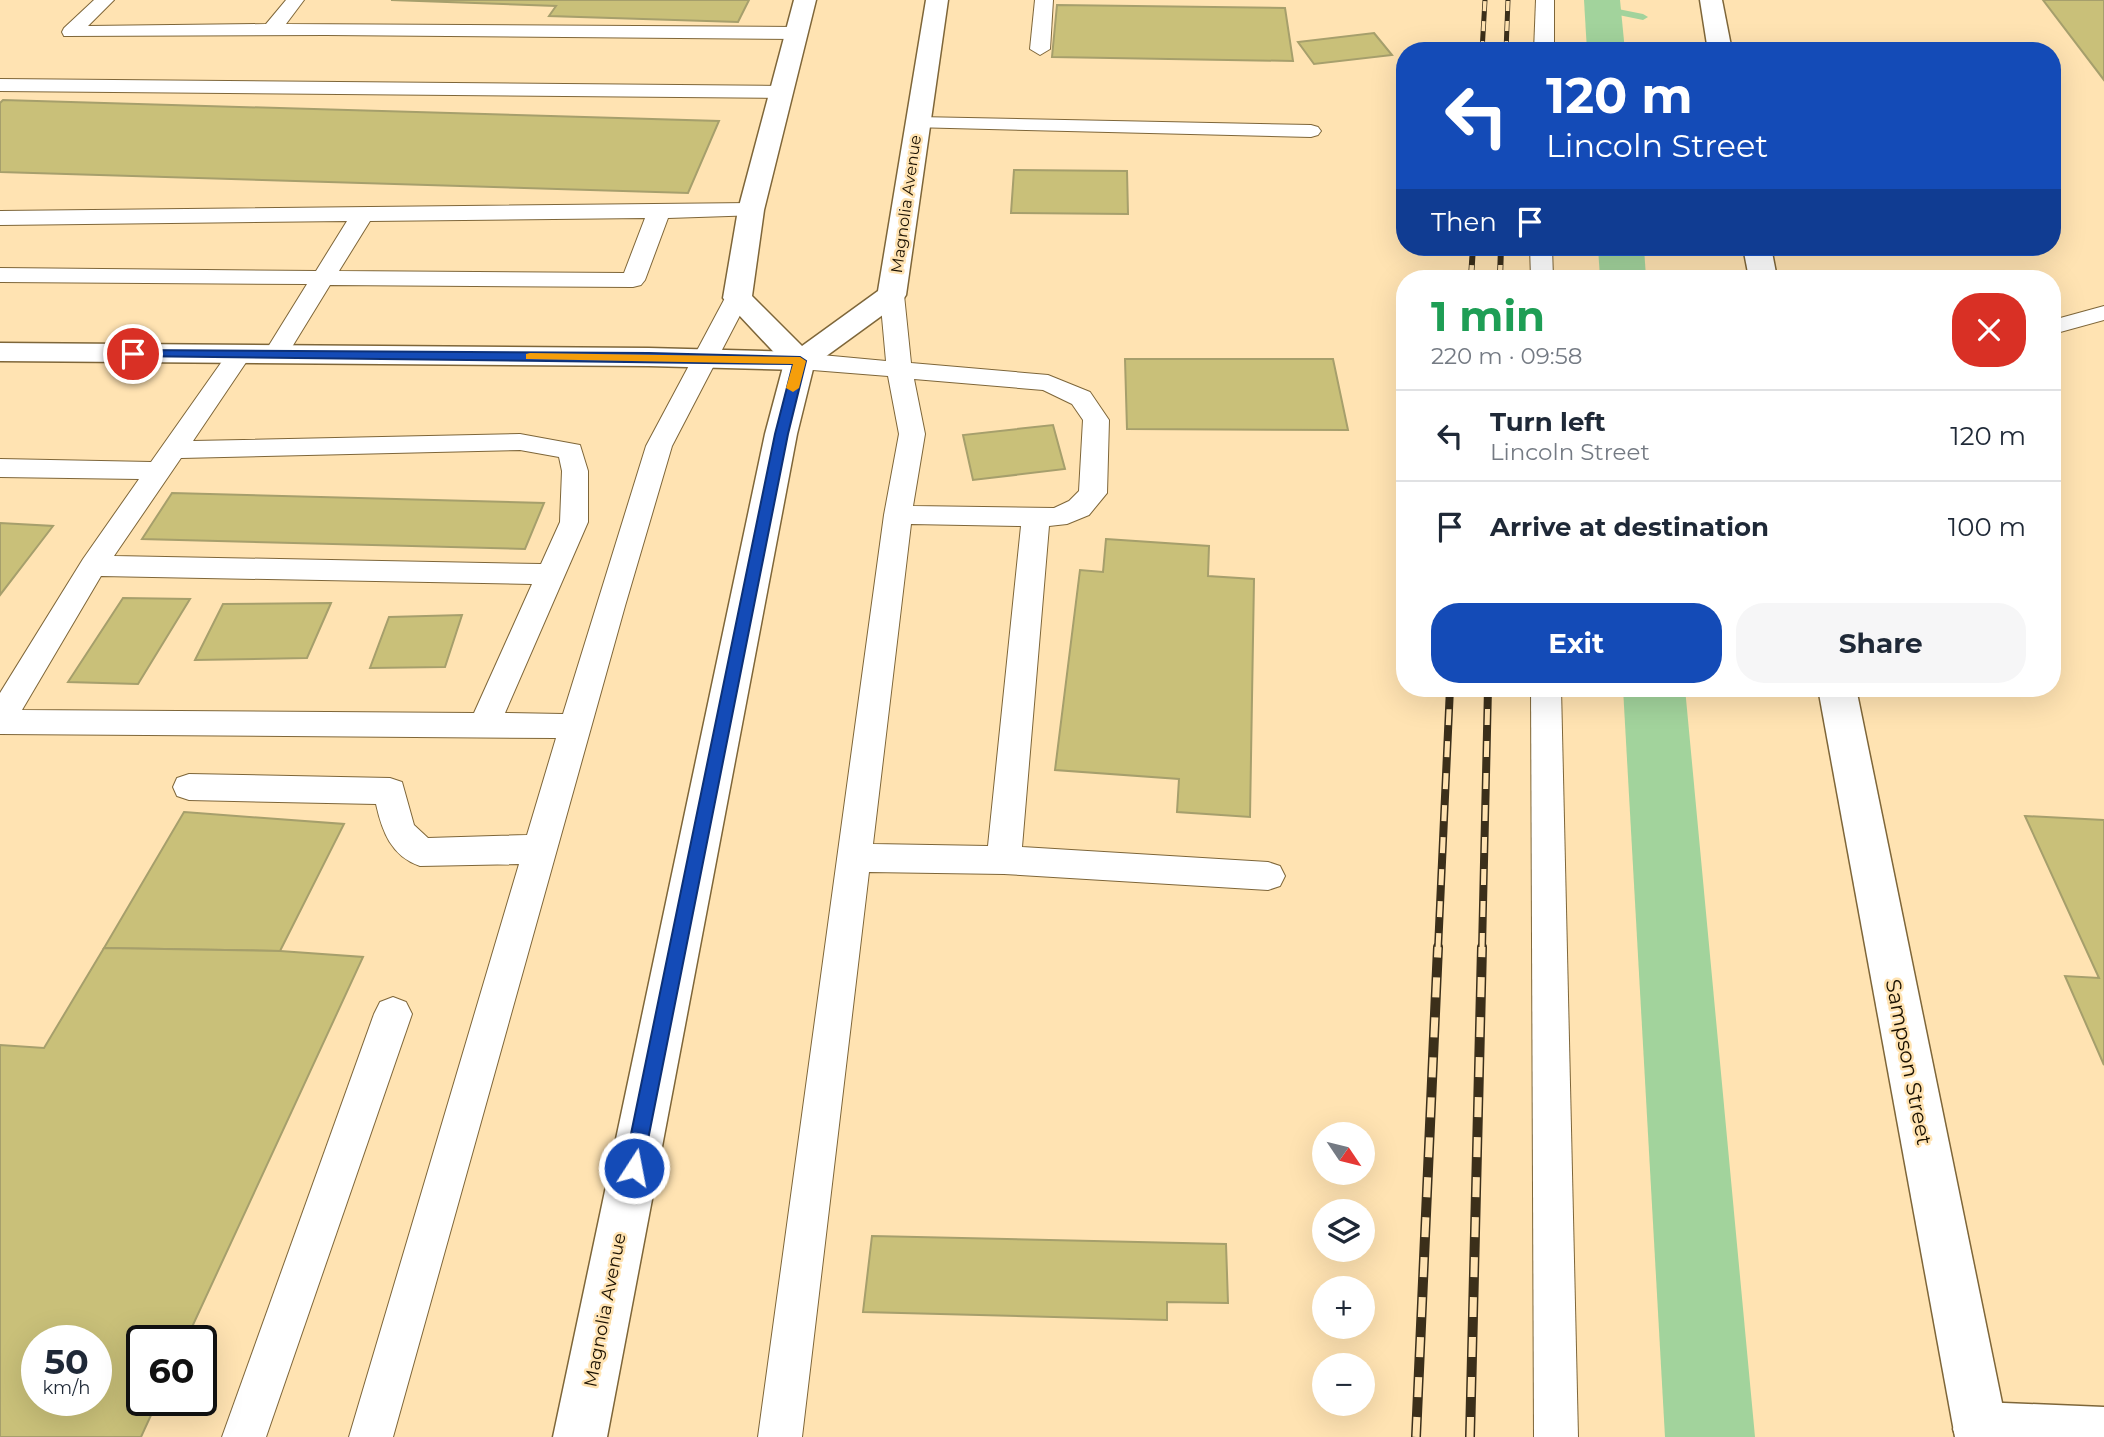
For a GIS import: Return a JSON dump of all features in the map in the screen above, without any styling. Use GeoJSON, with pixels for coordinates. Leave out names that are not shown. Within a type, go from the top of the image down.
{"type":"FeatureCollection","features":[{"type":"Feature","properties":{"kind":"main road"},"geometry":{"type":"LineString","coordinates":[[800,361],[737,298],[751,210],[805,0]]}},
{"type":"Feature","properties":{"kind":"main road","name":"Magnolia Avenue"},"geometry":{"type":"LineString","coordinates":[[580,1437],[776,462],[800,361],[892,295],[937,0]]}},
{"type":"Feature","properties":{"kind":"main road"},"geometry":{"type":"LineString","coordinates":[[1710,0],[1718,42]]}},
{"type":"Feature","properties":{"kind":"main road"},"geometry":{"type":"LineString","coordinates":[[0,352],[800,361]]}},
{"type":"Feature","properties":{"kind":"main road","name":"Sampson Street"},"geometry":{"type":"LineString","coordinates":[[1839,697],[1981,1433]]}},
{"type":"Feature","properties":{"kind":"main road"},"geometry":{"type":"LineString","coordinates":[[1981,1433],[2104,1434]]}},
{"type":"Feature","properties":{"kind":"lane"},"geometry":{"type":"LineString","coordinates":[[105,0],[71,32],[272,29],[797,33]]}},
{"type":"Feature","properties":{"kind":"lane"},"geometry":{"type":"LineString","coordinates":[[272,29],[295,0]]}},
{"type":"Feature","properties":{"kind":"lane"},"geometry":{"type":"LineString","coordinates":[[1040,48],[1044,0]]}},
{"type":"Feature","properties":{"kind":"lane"},"geometry":{"type":"LineString","coordinates":[[1544,42],[1545,0]]}},
{"type":"Feature","properties":{"kind":"lane"},"geometry":{"type":"LineString","coordinates":[[0,85],[782,92]]}},
{"type":"Feature","properties":{"kind":"lane"},"geometry":{"type":"LineString","coordinates":[[918,123],[1311,131]]}},
{"type":"Feature","properties":{"kind":"lane"},"geometry":{"type":"LineString","coordinates":[[0,218],[751,210]]}},
{"type":"Feature","properties":{"kind":"lane"},"geometry":{"type":"LineString","coordinates":[[0,275],[633,280],[659,211]]}},
{"type":"Feature","properties":{"kind":"lane"},"geometry":{"type":"LineString","coordinates":[[275,355],[362,215]]}},
{"type":"Feature","properties":{"kind":"lane"},"geometry":{"type":"LineString","coordinates":[[780,1437],[898,515],[912,434],[899,369],[892,295]]}},
{"type":"Feature","properties":{"kind":"lane"},"geometry":{"type":"LineString","coordinates":[[371,1437],[610,606],[659,446],[737,298]]}},
{"type":"Feature","properties":{"kind":"lane"},"geometry":{"type":"LineString","coordinates":[[2061,325],[2104,313]]}},
{"type":"Feature","properties":{"kind":"lane"},"geometry":{"type":"LineString","coordinates":[[0,721],[93,566],[239,355]]}},
{"type":"Feature","properties":{"kind":"lane"},"geometry":{"type":"LineString","coordinates":[[800,361],[1048,383],[1081,398],[1096,420],[1093,493],[1079,508],[1057,517],[898,515]]}},
{"type":"Feature","properties":{"kind":"lane"},"geometry":{"type":"LineString","coordinates":[[0,468],[520,442],[571,451],[575,471],[574,522],[484,726]]}},
{"type":"Feature","properties":{"kind":"lane"},"geometry":{"type":"LineString","coordinates":[[1004,860],[1036,517]]}},
{"type":"Feature","properties":{"kind":"lane"},"geometry":{"type":"LineString","coordinates":[[93,566],[551,574]]}},
{"type":"Feature","properties":{"kind":"lane"},"geometry":{"type":"LineString","coordinates":[[1546,697],[1556,1437]]}},
{"type":"Feature","properties":{"kind":"lane"},"geometry":{"type":"LineString","coordinates":[[0,721],[576,726]]}},
{"type":"Feature","properties":{"kind":"lane"},"geometry":{"type":"LineString","coordinates":[[189,788],[390,791],[399,831],[420,852],[541,849]]}},
{"type":"Feature","properties":{"kind":"lane"},"geometry":{"type":"LineString","coordinates":[[855,858],[1004,860],[1268,876]]}},
{"type":"Feature","properties":{"kind":"lane"},"geometry":{"type":"LineString","coordinates":[[244,1437],[393,1014]]}},
{"type":"Feature","properties":{"kind":"building"},"geometry":{"type":"Polygon","coordinates":[[[391,0],[749,0],[738,22],[549,16],[556,6],[391,0]]]}},
{"type":"Feature","properties":{"kind":"building"},"geometry":{"type":"Polygon","coordinates":[[[2043,0],[2104,0],[2104,80],[2043,0]]]}},
{"type":"Feature","properties":{"kind":"building"},"geometry":{"type":"Polygon","coordinates":[[[1057,5],[1285,8],[1293,61],[1052,57],[1057,5]]]}},
{"type":"Feature","properties":{"kind":"building"},"geometry":{"type":"Polygon","coordinates":[[[1374,33],[1392,55],[1314,64],[1298,42],[1374,33]]]}},
{"type":"Feature","properties":{"kind":"building"},"geometry":{"type":"Polygon","coordinates":[[[3,100],[719,121],[688,193],[0,172],[0,103],[3,100]]]}},
{"type":"Feature","properties":{"kind":"building"},"geometry":{"type":"Polygon","coordinates":[[[1014,170],[1127,171],[1128,214],[1011,213],[1014,170]]]}},
{"type":"Feature","properties":{"kind":"building"},"geometry":{"type":"Polygon","coordinates":[[[1125,359],[1333,359],[1348,430],[1127,429],[1125,359]]]}},
{"type":"Feature","properties":{"kind":"building"},"geometry":{"type":"Polygon","coordinates":[[[1053,425],[1065,469],[973,480],[963,435],[1053,425]]]}},
{"type":"Feature","properties":{"kind":"building"},"geometry":{"type":"Polygon","coordinates":[[[172,493],[544,503],[525,549],[142,539],[172,493]]]}},
{"type":"Feature","properties":{"kind":"building"},"geometry":{"type":"Polygon","coordinates":[[[0,523],[53,526],[0,595],[0,523]]]}},
{"type":"Feature","properties":{"kind":"building"},"geometry":{"type":"Polygon","coordinates":[[[1106,539],[1209,546],[1208,576],[1254,579],[1250,817],[1177,812],[1179,779],[1055,770],[1080,570],[1103,572],[1106,539]]]}},
{"type":"Feature","properties":{"kind":"building"},"geometry":{"type":"Polygon","coordinates":[[[123,598],[190,599],[138,684],[68,682],[123,598]]]}},
{"type":"Feature","properties":{"kind":"building"},"geometry":{"type":"Polygon","coordinates":[[[331,603],[307,658],[195,660],[223,604],[331,603]]]}},
{"type":"Feature","properties":{"kind":"building"},"geometry":{"type":"Polygon","coordinates":[[[462,615],[445,667],[370,668],[389,617],[462,615]]]}},
{"type":"Feature","properties":{"kind":"building"},"geometry":{"type":"Polygon","coordinates":[[[184,812],[344,824],[280,951],[104,948],[184,812]]]}},
{"type":"Feature","properties":{"kind":"building"},"geometry":{"type":"Polygon","coordinates":[[[2025,816],[2104,820],[2104,1065],[2065,976],[2099,978],[2025,816]]]}},
{"type":"Feature","properties":{"kind":"building"},"geometry":{"type":"Polygon","coordinates":[[[104,948],[280,951],[363,957],[193,1325],[126,1325],[126,1416],[151,1416],[141,1437],[0,1437],[0,1045],[44,1048],[104,948]]]}},
{"type":"Feature","properties":{"kind":"building"},"geometry":{"type":"Polygon","coordinates":[[[872,1236],[1226,1244],[1228,1303],[1167,1302],[1167,1320],[863,1312],[872,1236]]]}},
{"type":"Feature","properties":{"kind":"waterway"},"geometry":{"type":"LineString","coordinates":[[1602,0],[1605,42]]}},
{"type":"Feature","properties":{"kind":"waterway"},"geometry":{"type":"LineString","coordinates":[[1603,9],[1643,17]]}},
{"type":"Feature","properties":{"kind":"waterway"},"geometry":{"type":"LineString","coordinates":[[1622,256],[1622,270]]}},
{"type":"Feature","properties":{"kind":"waterway"},"geometry":{"type":"LineString","coordinates":[[1655,697],[1710,1437]]}},
{"type":"Feature","properties":{"kind":"railway"},"geometry":{"type":"LineString","coordinates":[[1483,42],[1485,0]]}},
{"type":"Feature","properties":{"kind":"railway"},"geometry":{"type":"LineString","coordinates":[[1506,42],[1508,0]]}},
{"type":"Feature","properties":{"kind":"railway"},"geometry":{"type":"LineString","coordinates":[[1472,256],[1472,270]]}},
{"type":"Feature","properties":{"kind":"railway"},"geometry":{"type":"LineString","coordinates":[[1500,270],[1501,256]]}},
{"type":"Feature","properties":{"kind":"railway"},"geometry":{"type":"LineString","coordinates":[[1438,949],[1450,697]]}},
{"type":"Feature","properties":{"kind":"railway"},"geometry":{"type":"LineString","coordinates":[[1482,949],[1488,697]]}},
{"type":"Feature","properties":{"kind":"railway"},"geometry":{"type":"LineString","coordinates":[[1416,1437],[1438,947]]}},
{"type":"Feature","properties":{"kind":"railway"},"geometry":{"type":"LineString","coordinates":[[1470,1437],[1482,947]]}},
{"type":"Feature","properties":{"kind":"slow traffic"},"geometry":{"type":"LineString","coordinates":[[530,356],[800,361],[793,388]]}},
{"type":"Feature","properties":{"kind":"route"},"geometry":{"type":"LineString","coordinates":[[133,354],[649,357],[800,361],[781,434],[634,1168]]}}]}
